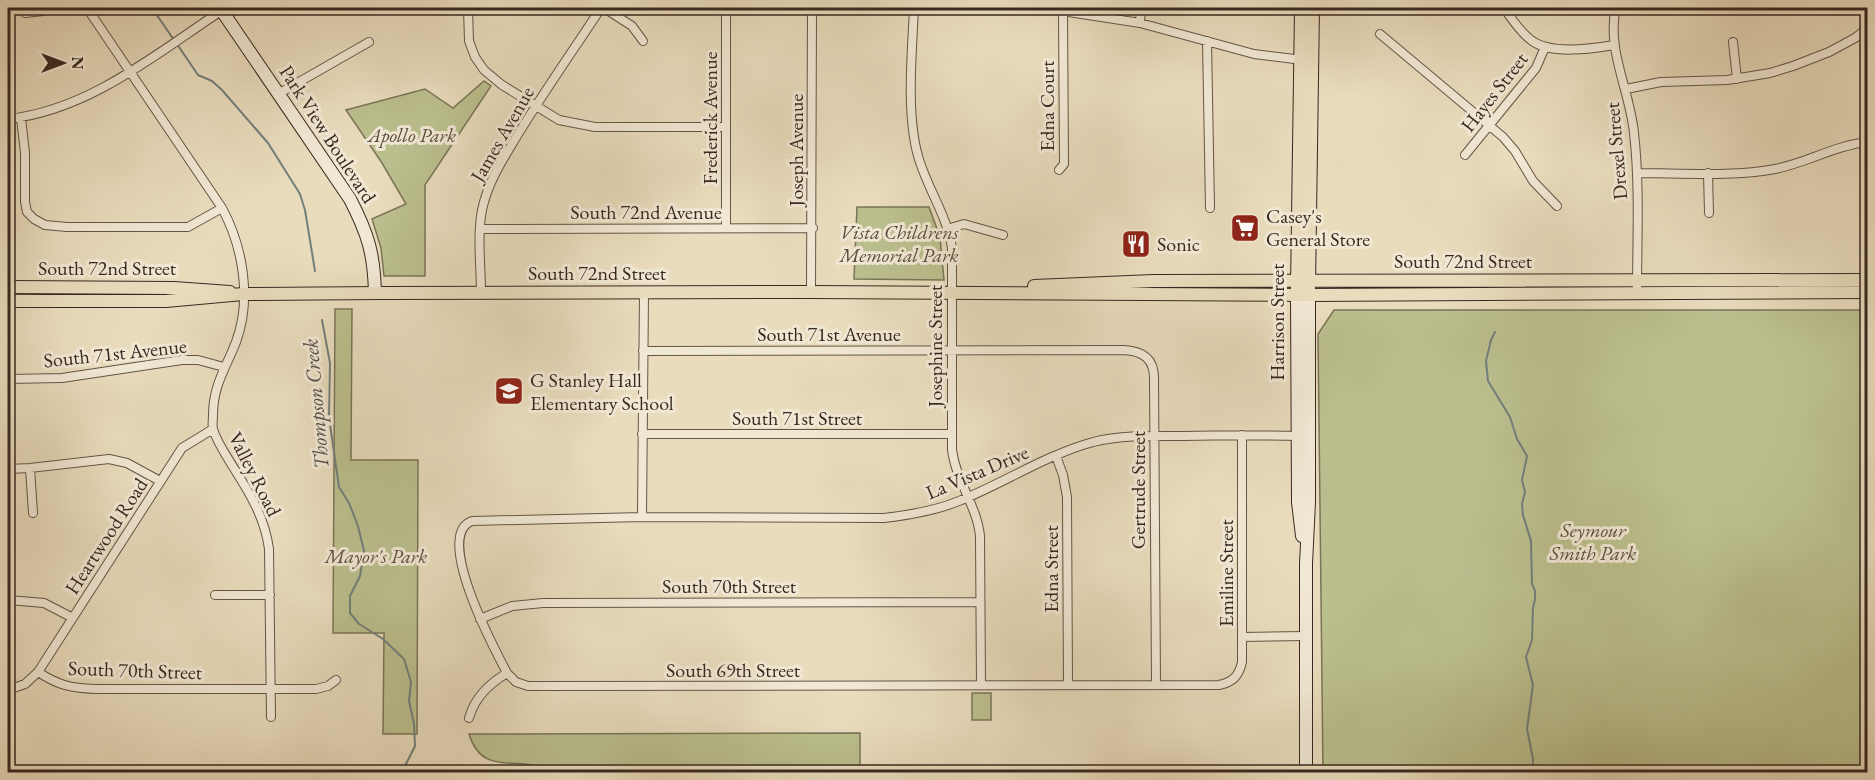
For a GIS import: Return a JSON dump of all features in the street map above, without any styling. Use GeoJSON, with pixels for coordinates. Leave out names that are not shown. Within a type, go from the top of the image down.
{"type":"FeatureCollection","features":[{"type":"Feature","properties":{"kind":"main road","name":"Park View Boulevard"},"geometry":{"type":"LineString","coordinates":[[223,8],[278,94],[350,199],[364,228],[374,263],[375,293]]}},
{"type":"Feature","properties":{"kind":"main road","name":"Harrison Street"},"geometry":{"type":"LineString","coordinates":[[1301,8],[1306,61],[1303,436],[1309,502],[1306,564],[1306,772]]}},
{"type":"Feature","properties":{"kind":"main road","name":"Harrison Street"},"geometry":{"type":"LineString","coordinates":[[1306,61],[1313,8]]}},
{"type":"Feature","properties":{"kind":"main road","name":"South 72nd Street"},"geometry":{"type":"LineString","coordinates":[[952,292],[973,289],[1153,281],[1868,280]]}},
{"type":"Feature","properties":{"kind":"main road","name":"South 72nd Street"},"geometry":{"type":"LineString","coordinates":[[8,287],[174,288],[243,294]]}},
{"type":"Feature","properties":{"kind":"main road","name":"South 72nd Street"},"geometry":{"type":"LineString","coordinates":[[8,301],[166,301],[243,294],[375,293],[952,292],[1303,295],[1868,292]]}},
{"type":"Feature","properties":{"kind":"street"},"geometry":{"type":"LineString","coordinates":[[25,14],[48,8]]}},
{"type":"Feature","properties":{"kind":"street","name":"Valley Road"},"geometry":{"type":"LineString","coordinates":[[87,8],[222,208],[241,254],[243,313],[239,332],[217,384],[213,400],[213,429],[260,512],[269,549],[271,717]]}},
{"type":"Feature","properties":{"kind":"street"},"geometry":{"type":"LineString","coordinates":[[8,119],[21,118],[91,94],[130,72],[223,8]]}},
{"type":"Feature","properties":{"kind":"street"},"geometry":{"type":"LineString","coordinates":[[468,8],[470,41],[480,66],[495,80],[559,120],[595,127],[726,127]]}},
{"type":"Feature","properties":{"kind":"street"},"geometry":{"type":"LineString","coordinates":[[602,8],[632,26],[643,41]]}},
{"type":"Feature","properties":{"kind":"street","name":"James Avenue"},"geometry":{"type":"LineString","coordinates":[[481,293],[480,229],[485,199],[496,170],[602,8]]}},
{"type":"Feature","properties":{"kind":"street","name":"Frederick Avenue"},"geometry":{"type":"LineString","coordinates":[[726,8],[726,228]]}},
{"type":"Feature","properties":{"kind":"street","name":"Joseph Avenue"},"geometry":{"type":"LineString","coordinates":[[811,292],[812,8]]}},
{"type":"Feature","properties":{"kind":"street","name":"Josephine Street"},"geometry":{"type":"LineString","coordinates":[[914,8],[913,132],[918,156],[947,229],[952,248],[951,434],[954,464],[980,530],[981,685]]}},
{"type":"Feature","properties":{"kind":"street"},"geometry":{"type":"LineString","coordinates":[[1043,8],[1140,23],[1254,54],[1306,61]]}},
{"type":"Feature","properties":{"kind":"street"},"geometry":{"type":"LineString","coordinates":[[1140,23],[1142,8]]}},
{"type":"Feature","properties":{"kind":"street"},"geometry":{"type":"LineString","coordinates":[[1504,8],[1526,36],[1538,45],[1558,49],[1614,45]]}},
{"type":"Feature","properties":{"kind":"street","name":"Drexel Street"},"geometry":{"type":"LineString","coordinates":[[1616,8],[1613,25],[1614,45],[1634,131],[1637,173],[1637,293]]}},
{"type":"Feature","properties":{"kind":"street","name":"Edna Court"},"geometry":{"type":"LineString","coordinates":[[1059,170],[1064,164],[1064,11]]}},
{"type":"Feature","properties":{"kind":"street"},"geometry":{"type":"LineString","coordinates":[[1626,89],[1661,82],[1709,82],[1737,79],[1793,66],[1829,52],[1868,28]]}},
{"type":"Feature","properties":{"kind":"street"},"geometry":{"type":"LineString","coordinates":[[1380,34],[1510,144],[1533,181],[1557,206]]}},
{"type":"Feature","properties":{"kind":"street"},"geometry":{"type":"LineString","coordinates":[[1207,41],[1210,208]]}},
{"type":"Feature","properties":{"kind":"street"},"geometry":{"type":"LineString","coordinates":[[278,94],[369,42]]}},
{"type":"Feature","properties":{"kind":"street"},"geometry":{"type":"LineString","coordinates":[[1733,42],[1737,79]]}},
{"type":"Feature","properties":{"kind":"street","name":"Hayes Street"},"geometry":{"type":"LineString","coordinates":[[1465,155],[1536,68],[1545,47]]}},
{"type":"Feature","properties":{"kind":"street"},"geometry":{"type":"LineString","coordinates":[[21,118],[27,212],[45,225],[188,227],[222,208]]}},
{"type":"Feature","properties":{"kind":"street"},"geometry":{"type":"LineString","coordinates":[[1637,173],[1773,170],[1847,146],[1868,142]]}},
{"type":"Feature","properties":{"kind":"street"},"geometry":{"type":"LineString","coordinates":[[1708,173],[1709,213]]}},
{"type":"Feature","properties":{"kind":"street"},"geometry":{"type":"LineString","coordinates":[[947,229],[964,224],[1003,235]]}},
{"type":"Feature","properties":{"kind":"street","name":"South 72nd Avenue"},"geometry":{"type":"LineString","coordinates":[[480,229],[813,228]]}},
{"type":"Feature","properties":{"kind":"street"},"geometry":{"type":"LineString","coordinates":[[642,518],[644,292]]}},
{"type":"Feature","properties":{"kind":"street","name":"South 71st Avenue"},"geometry":{"type":"LineString","coordinates":[[643,351],[1088,351]]}},
{"type":"Feature","properties":{"kind":"street","name":"Gertrude Street"},"geometry":{"type":"LineString","coordinates":[[1088,351],[1133,351],[1144,354],[1150,360],[1154,373],[1156,685]]}},
{"type":"Feature","properties":{"kind":"street","name":"South 71st Avenue"},"geometry":{"type":"LineString","coordinates":[[8,379],[62,378],[183,360],[198,360],[224,367]]}},
{"type":"Feature","properties":{"kind":"street","name":"Heartwood Road"},"geometry":{"type":"LineString","coordinates":[[38,672],[182,448],[213,429]]}},
{"type":"Feature","properties":{"kind":"street","name":"South 71st Street"},"geometry":{"type":"LineString","coordinates":[[642,434],[951,434]]}},
{"type":"Feature","properties":{"kind":"street","name":"Emiline Street"},"geometry":{"type":"LineString","coordinates":[[1206,686],[1226,683],[1236,677],[1242,662],[1242,435]]}},
{"type":"Feature","properties":{"kind":"street","name":"La Vista Drive"},"geometry":{"type":"LineString","coordinates":[[480,619],[468,588],[460,536],[468,522],[476,520],[884,518],[930,511],[968,497],[1056,456],[1101,441],[1155,436],[1303,436]]}},
{"type":"Feature","properties":{"kind":"street","name":"Edna Street"},"geometry":{"type":"LineString","coordinates":[[1056,456],[1064,475],[1067,497],[1068,685]]}},
{"type":"Feature","properties":{"kind":"street"},"geometry":{"type":"LineString","coordinates":[[8,468],[30,468],[109,459],[127,463],[160,481]]}},
{"type":"Feature","properties":{"kind":"street"},"geometry":{"type":"LineString","coordinates":[[30,468],[33,513]]}},
{"type":"Feature","properties":{"kind":"street"},"geometry":{"type":"LineString","coordinates":[[215,595],[270,595]]}},
{"type":"Feature","properties":{"kind":"street"},"geometry":{"type":"LineString","coordinates":[[8,600],[44,603],[73,618]]}},
{"type":"Feature","properties":{"kind":"street","name":"South 70th Street"},"geometry":{"type":"LineString","coordinates":[[480,619],[512,606],[543,603],[980,602]]}},
{"type":"Feature","properties":{"kind":"street"},"geometry":{"type":"LineString","coordinates":[[469,718],[478,697],[507,673],[480,619]]}},
{"type":"Feature","properties":{"kind":"street"},"geometry":{"type":"LineString","coordinates":[[1242,637],[1307,636]]}},
{"type":"Feature","properties":{"kind":"street"},"geometry":{"type":"LineString","coordinates":[[8,690],[25,684],[38,672]]}},
{"type":"Feature","properties":{"kind":"street","name":"South 70th Street"},"geometry":{"type":"LineString","coordinates":[[38,672],[56,684],[84,689],[316,689],[328,686],[336,680]]}},
{"type":"Feature","properties":{"kind":"street","name":"South 69th Street"},"geometry":{"type":"LineString","coordinates":[[507,673],[519,684],[537,687],[1206,686]]}},
{"type":"Feature","properties":{"kind":"green space","name":"Apollo Park"},"geometry":{"type":"Polygon","coordinates":[[[484,81],[491,86],[425,185],[425,276],[384,276],[381,248],[372,219],[406,204],[382,163],[346,110],[425,89],[453,108],[484,81]]]}},
{"type":"Feature","properties":{"kind":"green space","name":"Vista Childrens Memorial Park"},"geometry":{"type":"Polygon","coordinates":[[[857,207],[929,207],[940,237],[944,280],[854,279],[857,207]]]}},
{"type":"Feature","properties":{"kind":"green space","name":"Mayor's Park"},"geometry":{"type":"Polygon","coordinates":[[[335,309],[352,309],[351,460],[418,460],[417,734],[383,734],[384,633],[333,633],[335,309]]]}},
{"type":"Feature","properties":{"kind":"green space","name":"Seymour Smith Park"},"geometry":{"type":"Polygon","coordinates":[[[1334,310],[1867,310],[1867,772],[1323,772],[1318,334],[1334,310]]]}},
{"type":"Feature","properties":{"kind":"green space"},"geometry":{"type":"Polygon","coordinates":[[[972,693],[991,693],[991,720],[972,720],[972,693]]]}},
{"type":"Feature","properties":{"kind":"green space"},"geometry":{"type":"Polygon","coordinates":[[[860,733],[860,772],[546,772],[525,764],[503,763],[483,757],[475,748],[469,734],[860,733]]]}},
{"type":"Feature","properties":{"kind":"waterway","name":"Thompson Creek"},"geometry":{"type":"LineString","coordinates":[[152,8],[174,40]]}},
{"type":"Feature","properties":{"kind":"waterway","name":"Thompson Creek"},"geometry":{"type":"LineString","coordinates":[[177,44],[198,75],[212,81],[222,90],[268,143],[300,194],[305,210],[315,271]]}},
{"type":"Feature","properties":{"kind":"waterway","name":"Thompson Creek"},"geometry":{"type":"LineString","coordinates":[[322,320],[330,363],[329,417],[339,487],[349,503],[358,526],[364,551],[360,576],[350,596],[350,613],[359,624],[383,639],[404,659],[411,682],[409,701],[414,724],[415,746],[406,764],[407,772]]}},
{"type":"Feature","properties":{"kind":"waterway"},"geometry":{"type":"LineString","coordinates":[[1495,332],[1486,361],[1488,381],[1510,417],[1517,439],[1527,456],[1522,480],[1525,492],[1522,504],[1531,541],[1532,584],[1535,591],[1532,640],[1526,657],[1533,685],[1527,729],[1533,772]]}},
{"type":"Feature","properties":{"kind":"place","name":"Casey's General Store"},"geometry":{"type":"Point","coordinates":[1245,228]}},
{"type":"Feature","properties":{"kind":"place","name":"Sonic"},"geometry":{"type":"Point","coordinates":[1136,244]}},
{"type":"Feature","properties":{"kind":"place","name":"G Stanley Hall Elementary School"},"geometry":{"type":"Point","coordinates":[509,391]}}]}
